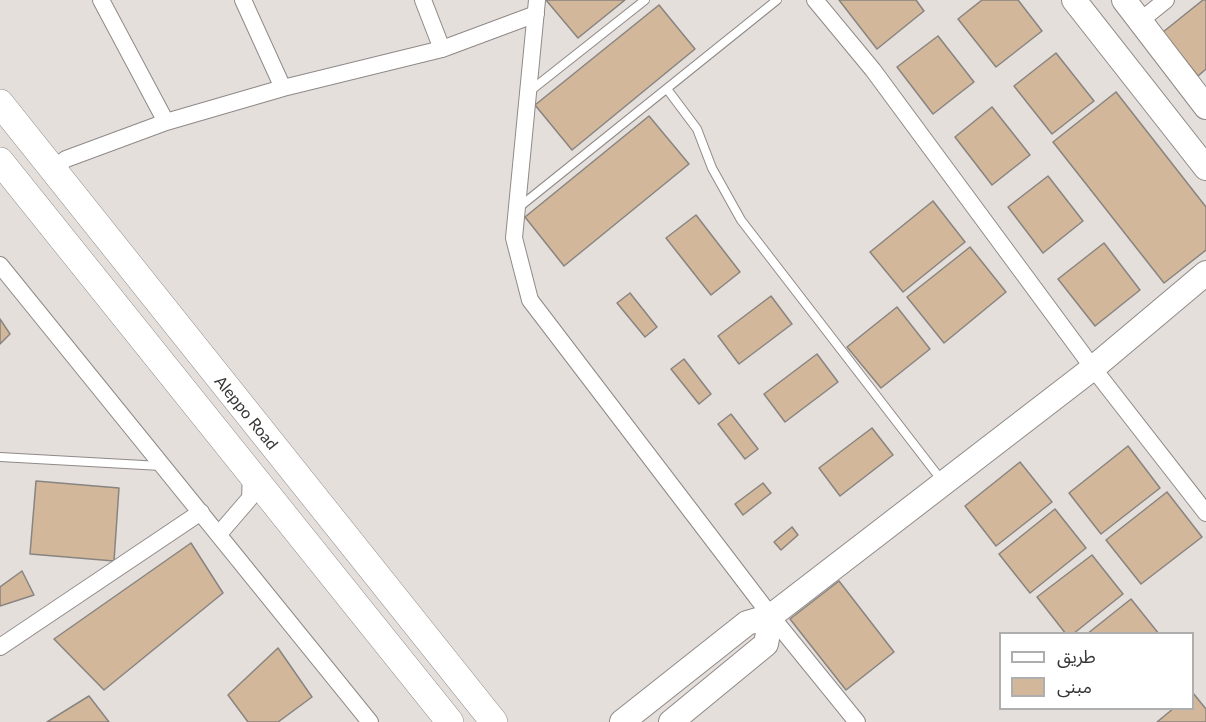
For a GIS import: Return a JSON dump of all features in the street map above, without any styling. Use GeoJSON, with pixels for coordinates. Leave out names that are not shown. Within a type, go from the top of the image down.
{"type":"FeatureCollection","features":[{"type":"Feature","properties":{"kind":"main road"},"geometry":{"type":"LineString","coordinates":[[0,80],[22,129]]}},
{"type":"Feature","properties":{"kind":"main road","name":"Aleppo Road"},"geometry":{"type":"LineString","coordinates":[[0,103],[51,170],[494,722]]}},
{"type":"Feature","properties":{"kind":"main road","name":"Aleppo Road"},"geometry":{"type":"LineString","coordinates":[[0,161],[450,722]]}},
{"type":"Feature","properties":{"kind":"street"},"geometry":{"type":"LineString","coordinates":[[101,0],[166,122]]}},
{"type":"Feature","properties":{"kind":"street"},"geometry":{"type":"LineString","coordinates":[[243,0],[283,88]]}},
{"type":"Feature","properties":{"kind":"street"},"geometry":{"type":"LineString","coordinates":[[423,0],[442,49]]}},
{"type":"Feature","properties":{"kind":"street"},"geometry":{"type":"LineString","coordinates":[[815,0],[873,70],[1093,368],[1206,513]]}},
{"type":"Feature","properties":{"kind":"street"},"geometry":{"type":"LineString","coordinates":[[1074,0],[1206,168]]}},
{"type":"Feature","properties":{"kind":"street"},"geometry":{"type":"LineString","coordinates":[[1124,0],[1206,107]]}},
{"type":"Feature","properties":{"kind":"street"},"geometry":{"type":"LineString","coordinates":[[1140,21],[1166,0]]}},
{"type":"Feature","properties":{"kind":"street"},"geometry":{"type":"LineString","coordinates":[[51,170],[66,159],[166,122],[283,88],[442,49],[536,7],[514,238],[530,300],[771,616],[857,722]]}},
{"type":"Feature","properties":{"kind":"street"},"geometry":{"type":"LineString","coordinates":[[0,265],[370,722]]}},
{"type":"Feature","properties":{"kind":"street"},"geometry":{"type":"LineString","coordinates":[[622,722],[747,623],[771,616],[944,483],[1093,368],[1206,273]]}},
{"type":"Feature","properties":{"kind":"street"},"geometry":{"type":"LineString","coordinates":[[219,534],[250,498],[251,474]]}},
{"type":"Feature","properties":{"kind":"street"},"geometry":{"type":"LineString","coordinates":[[0,647],[201,512]]}},
{"type":"Feature","properties":{"kind":"street"},"geometry":{"type":"LineString","coordinates":[[671,722],[766,644],[771,616]]}},
{"type":"Feature","properties":{"kind":"lane"},"geometry":{"type":"LineString","coordinates":[[528,92],[645,0]]}},
{"type":"Feature","properties":{"kind":"lane"},"geometry":{"type":"LineString","coordinates":[[517,209],[777,0]]}},
{"type":"Feature","properties":{"kind":"lane"},"geometry":{"type":"LineString","coordinates":[[667,89],[697,129],[712,168],[741,220],[944,483]]}},
{"type":"Feature","properties":{"kind":"lane"},"geometry":{"type":"LineString","coordinates":[[0,457],[164,466]]}},
{"type":"Feature","properties":{"kind":"building"},"geometry":{"type":"Polygon","coordinates":[[[546,0],[625,0],[578,38],[546,0]]]}},
{"type":"Feature","properties":{"kind":"building"},"geometry":{"type":"Polygon","coordinates":[[[839,0],[916,0],[924,11],[877,49],[839,0]]]}},
{"type":"Feature","properties":{"kind":"building"},"geometry":{"type":"Polygon","coordinates":[[[982,0],[1018,0],[1042,31],[996,67],[958,19],[982,0]]]}},
{"type":"Feature","properties":{"kind":"building"},"geometry":{"type":"Polygon","coordinates":[[[1206,0],[1206,69],[1198,76],[1163,32],[1206,0]]]}},
{"type":"Feature","properties":{"kind":"building"},"geometry":{"type":"Polygon","coordinates":[[[659,5],[695,49],[572,150],[535,105],[659,5]]]}},
{"type":"Feature","properties":{"kind":"building"},"geometry":{"type":"Polygon","coordinates":[[[938,36],[974,82],[933,114],[897,67],[938,36]]]}},
{"type":"Feature","properties":{"kind":"building"},"geometry":{"type":"Polygon","coordinates":[[[1056,53],[1094,101],[1052,134],[1014,86],[1056,53]]]}},
{"type":"Feature","properties":{"kind":"building"},"geometry":{"type":"Polygon","coordinates":[[[1116,92],[1206,207],[1206,250],[1164,283],[1053,142],[1116,92]]]}},
{"type":"Feature","properties":{"kind":"building"},"geometry":{"type":"Polygon","coordinates":[[[992,107],[1030,155],[992,185],[955,137],[992,107]]]}},
{"type":"Feature","properties":{"kind":"building"},"geometry":{"type":"Polygon","coordinates":[[[649,116],[689,164],[564,266],[525,217],[649,116]]]}},
{"type":"Feature","properties":{"kind":"building"},"geometry":{"type":"Polygon","coordinates":[[[1048,176],[1083,221],[1043,253],[1008,207],[1048,176]]]}},
{"type":"Feature","properties":{"kind":"building"},"geometry":{"type":"Polygon","coordinates":[[[933,201],[965,242],[903,292],[870,252],[933,201]]]}},
{"type":"Feature","properties":{"kind":"building"},"geometry":{"type":"Polygon","coordinates":[[[696,215],[740,272],[711,295],[666,238],[696,215]]]}},
{"type":"Feature","properties":{"kind":"building"},"geometry":{"type":"Polygon","coordinates":[[[1104,243],[1140,290],[1095,326],[1058,279],[1104,243]]]}},
{"type":"Feature","properties":{"kind":"building"},"geometry":{"type":"Polygon","coordinates":[[[970,247],[1006,292],[944,343],[907,297],[970,247]]]}},
{"type":"Feature","properties":{"kind":"building"},"geometry":{"type":"Polygon","coordinates":[[[630,293],[657,327],[645,337],[617,303],[630,293]]]}},
{"type":"Feature","properties":{"kind":"building"},"geometry":{"type":"Polygon","coordinates":[[[771,296],[792,324],[739,364],[718,336],[771,296]]]}},
{"type":"Feature","properties":{"kind":"building"},"geometry":{"type":"Polygon","coordinates":[[[897,307],[930,349],[881,388],[847,347],[897,307]]]}},
{"type":"Feature","properties":{"kind":"building"},"geometry":{"type":"Polygon","coordinates":[[[0,319],[10,334],[0,344],[0,319]]]}},
{"type":"Feature","properties":{"kind":"building"},"geometry":{"type":"Polygon","coordinates":[[[817,354],[838,382],[785,422],[764,394],[817,354]]]}},
{"type":"Feature","properties":{"kind":"building"},"geometry":{"type":"Polygon","coordinates":[[[684,359],[711,394],[699,404],[671,369],[684,359]]]}},
{"type":"Feature","properties":{"kind":"building"},"geometry":{"type":"Polygon","coordinates":[[[731,414],[758,449],[745,459],[718,424],[731,414]]]}},
{"type":"Feature","properties":{"kind":"building"},"geometry":{"type":"Polygon","coordinates":[[[872,428],[893,455],[840,496],[819,468],[872,428]]]}},
{"type":"Feature","properties":{"kind":"building"},"geometry":{"type":"Polygon","coordinates":[[[1128,446],[1160,488],[1101,534],[1069,493],[1128,446]]]}},
{"type":"Feature","properties":{"kind":"building"},"geometry":{"type":"Polygon","coordinates":[[[1020,462],[1052,502],[996,546],[965,506],[1020,462]]]}},
{"type":"Feature","properties":{"kind":"building"},"geometry":{"type":"Polygon","coordinates":[[[36,481],[119,488],[114,561],[30,554],[36,481]]]}},
{"type":"Feature","properties":{"kind":"building"},"geometry":{"type":"Polygon","coordinates":[[[763,483],[771,493],[743,515],[735,504],[763,483]]]}},
{"type":"Feature","properties":{"kind":"building"},"geometry":{"type":"Polygon","coordinates":[[[1167,492],[1202,537],[1141,584],[1106,540],[1167,492]]]}},
{"type":"Feature","properties":{"kind":"building"},"geometry":{"type":"Polygon","coordinates":[[[1055,509],[1086,548],[1030,593],[999,554],[1055,509]]]}},
{"type":"Feature","properties":{"kind":"building"},"geometry":{"type":"Polygon","coordinates":[[[792,527],[798,535],[781,550],[774,542],[792,527]]]}},
{"type":"Feature","properties":{"kind":"building"},"geometry":{"type":"Polygon","coordinates":[[[191,543],[223,593],[104,690],[54,639],[191,543]]]}},
{"type":"Feature","properties":{"kind":"building"},"geometry":{"type":"Polygon","coordinates":[[[1092,555],[1123,594],[1076,632],[1064,632],[1037,597],[1092,555]]]}},
{"type":"Feature","properties":{"kind":"building"},"geometry":{"type":"Polygon","coordinates":[[[22,571],[34,595],[0,606],[0,587],[22,571]]]}},
{"type":"Feature","properties":{"kind":"building"},"geometry":{"type":"Polygon","coordinates":[[[839,581],[894,652],[846,690],[790,619],[839,581]]]}},
{"type":"Feature","properties":{"kind":"building"},"geometry":{"type":"Polygon","coordinates":[[[1131,599],[1157,632],[1090,632],[1131,599]]]}},
{"type":"Feature","properties":{"kind":"building"},"geometry":{"type":"Polygon","coordinates":[[[278,648],[312,697],[278,722],[248,722],[228,695],[278,648]]]}},
{"type":"Feature","properties":{"kind":"building"},"geometry":{"type":"Polygon","coordinates":[[[1194,694],[1206,709],[1206,722],[1157,722],[1172,710],[1194,710],[1194,694]]]}},
{"type":"Feature","properties":{"kind":"building"},"geometry":{"type":"Polygon","coordinates":[[[89,696],[109,722],[47,722],[89,696]]]}}]}
